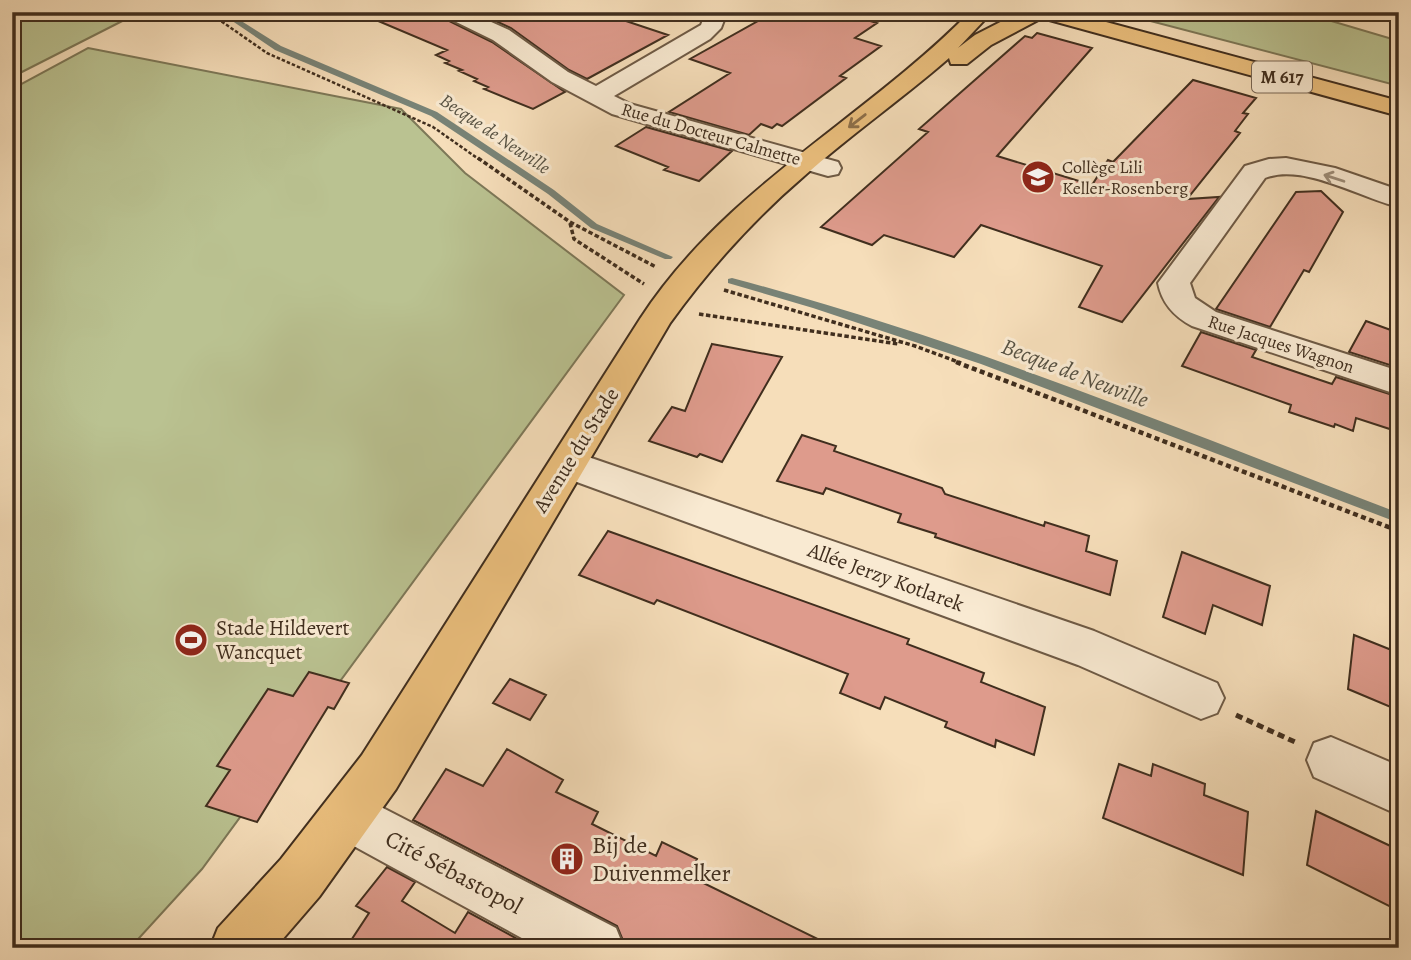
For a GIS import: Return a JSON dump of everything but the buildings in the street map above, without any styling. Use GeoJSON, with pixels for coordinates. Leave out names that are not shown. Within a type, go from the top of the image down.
{"type":"FeatureCollection","features":[{"type":"Feature","properties":{"kind":"main road","name":"Avenue du Stade"},"geometry":{"type":"LineString","coordinates":[[238,948],[300,878],[379,772],[568,464],[666,290],[816,165],[949,48],[982,12]]}},
{"type":"Feature","properties":{"kind":"main road"},"geometry":{"type":"LineString","coordinates":[[816,165],[976,45],[1037,12]]}},
{"type":"Feature","properties":{"kind":"main road","name":"M 617"},"geometry":{"type":"LineString","coordinates":[[1044,12],[1399,108]]}},
{"type":"Feature","properties":{"kind":"main road","name":"M 617"},"geometry":{"type":"LineString","coordinates":[[1075,12],[1276,68],[1399,108]]}},
{"type":"Feature","properties":{"kind":"street","name":"Rue du Docteur Calmette"},"geometry":{"type":"LineString","coordinates":[[451,12],[501,35],[560,77],[621,109],[816,165]]}},
{"type":"Feature","properties":{"kind":"street","name":"Rue du Docteur Calmette"},"geometry":{"type":"LineString","coordinates":[[595,97],[702,34],[709,28],[717,12]]}},
{"type":"Feature","properties":{"kind":"street","name":"Rue Jacques Wagnon"},"geometry":{"type":"LineString","coordinates":[[1399,199],[1299,167],[1260,168],[1174,284],[1178,299],[1184,307],[1205,319],[1399,383]]}},
{"type":"Feature","properties":{"kind":"street","name":"Allée Jerzy Kotlarek"},"geometry":{"type":"LineString","coordinates":[[568,464],[1094,651],[1200,698]]}},
{"type":"Feature","properties":{"kind":"street"},"geometry":{"type":"LineString","coordinates":[[1331,760],[1399,791]]}},
{"type":"Feature","properties":{"kind":"street","name":"Cité Sébastopol"},"geometry":{"type":"LineString","coordinates":[[348,816],[596,948]]}},
{"type":"Feature","properties":{"kind":"path"},"geometry":{"type":"LineString","coordinates":[[208,12],[267,53],[433,127],[666,290]]}},
{"type":"Feature","properties":{"kind":"path"},"geometry":{"type":"LineString","coordinates":[[570,222],[574,239],[642,283],[915,346]]}},
{"type":"Feature","properties":{"kind":"path"},"geometry":{"type":"LineString","coordinates":[[724,290],[915,346],[1399,531]]}},
{"type":"Feature","properties":{"kind":"path"},"geometry":{"type":"LineString","coordinates":[[1200,698],[1331,760]]}},
{"type":"Feature","properties":{"kind":"green space"},"geometry":{"type":"Polygon","coordinates":[[[12,12],[140,12],[12,77],[12,12]]]}},
{"type":"Feature","properties":{"kind":"green space"},"geometry":{"type":"Polygon","coordinates":[[[1116,12],[1301,12],[1399,41],[1399,86],[1116,12]]]}},
{"type":"Feature","properties":{"kind":"green space","name":"Stade Hildevert Wancquet"},"geometry":{"type":"Polygon","coordinates":[[[88,48],[401,109],[465,173],[624,295],[202,869],[130,948],[12,948],[12,89],[88,48]]]}},
{"type":"Feature","properties":{"kind":"waterway","name":"Becque de Neuville"},"geometry":{"type":"LineString","coordinates":[[222,12],[278,48],[434,114],[551,192],[594,226],[668,257]]}},
{"type":"Feature","properties":{"kind":"waterway","name":"Becque de Neuville"},"geometry":{"type":"LineString","coordinates":[[732,281],[901,332],[985,361],[1399,518]]}},
{"type":"Feature","properties":{"kind":"place","name":"Collège Lili Keller-Rosenberg"},"geometry":{"type":"Point","coordinates":[1038,177]}},
{"type":"Feature","properties":{"kind":"place","name":"Stade Hildevert Wancquet"},"geometry":{"type":"Point","coordinates":[191,640]}},
{"type":"Feature","properties":{"kind":"place","name":"Bij de Duivenmelker"},"geometry":{"type":"Point","coordinates":[567,859]}}]}
